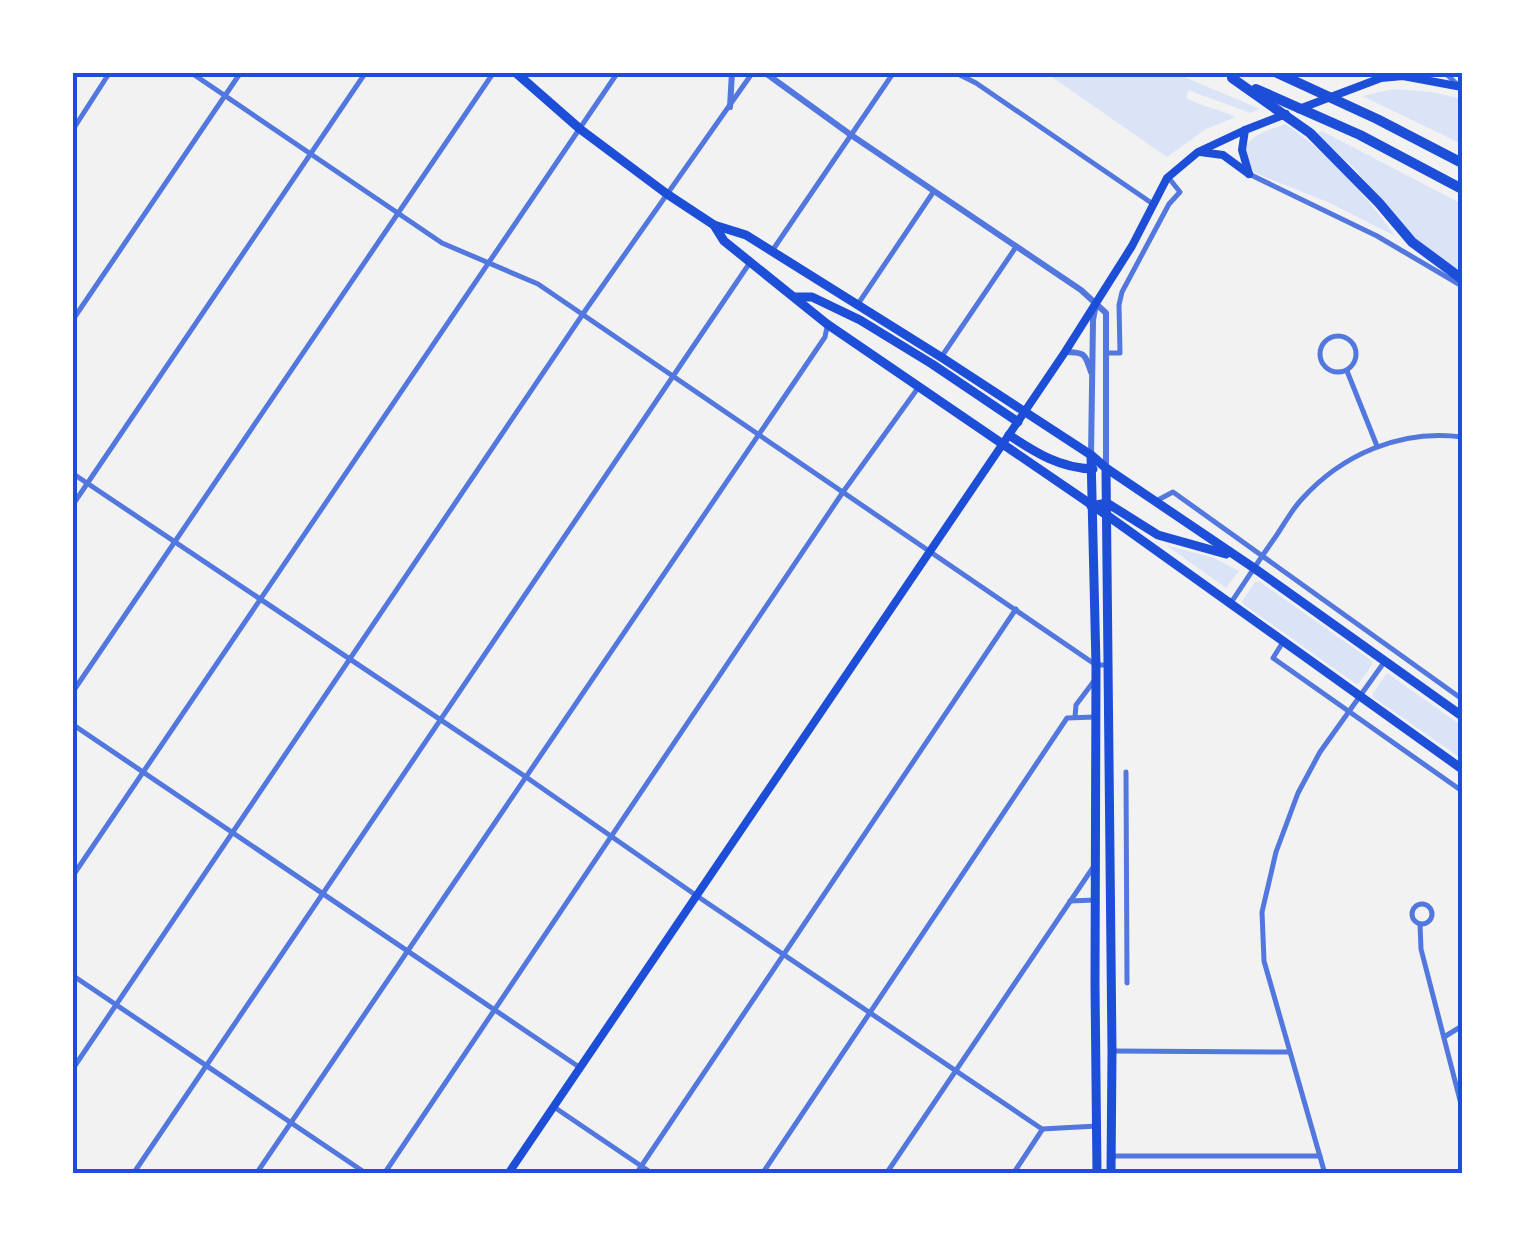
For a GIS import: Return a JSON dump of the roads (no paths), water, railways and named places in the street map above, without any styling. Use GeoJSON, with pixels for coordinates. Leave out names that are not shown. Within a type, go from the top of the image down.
{"type":"FeatureCollection","features":[{"type":"Feature","properties":{"kind":"highway"},"geometry":{"type":"LineString","coordinates":[[1219,72],[1360,135],[1462,189]]}},
{"type":"Feature","properties":{"kind":"highway"},"geometry":{"type":"LineString","coordinates":[[1276,72],[1460,162]]}},
{"type":"Feature","properties":{"kind":"highway"},"geometry":{"type":"LineString","coordinates":[[1232,78],[1310,133],[1412,242],[1462,282]]}},
{"type":"Feature","properties":{"kind":"main road"},"geometry":{"type":"LineString","coordinates":[[515,72],[667,194],[714,226],[746,236],[858,304],[941,357],[1021,417]]}},
{"type":"Feature","properties":{"kind":"main road"},"geometry":{"type":"LineString","coordinates":[[508,1174],[1065,352],[1132,246],[1168,177],[1198,152],[1245,130],[1381,78],[1402,76],[1461,87]]}},
{"type":"Feature","properties":{"kind":"main road"},"geometry":{"type":"LineString","coordinates":[[1245,130],[1242,150],[1249,174]]}},
{"type":"Feature","properties":{"kind":"main road"},"geometry":{"type":"LineString","coordinates":[[1198,152],[1223,155],[1249,174]]}},
{"type":"Feature","properties":{"kind":"main road"},"geometry":{"type":"LineString","coordinates":[[714,226],[724,240],[827,324],[918,388],[1006,440],[1058,464],[1106,468]]}},
{"type":"Feature","properties":{"kind":"main road"},"geometry":{"type":"LineString","coordinates":[[796,297],[812,297],[860,320],[1091,456],[1462,716]]}},
{"type":"Feature","properties":{"kind":"main road"},"geometry":{"type":"LineString","coordinates":[[1006,440],[1091,506],[1462,769]]}},
{"type":"Feature","properties":{"kind":"main road"},"geometry":{"type":"LineString","coordinates":[[1091,456],[1098,1174]]}},
{"type":"Feature","properties":{"kind":"main road"},"geometry":{"type":"LineString","coordinates":[[1106,468],[1111,1174]]}},
{"type":"Feature","properties":{"kind":"main road"},"geometry":{"type":"LineString","coordinates":[[1091,506],[1108,504],[1158,535],[1237,556]]}},
{"type":"Feature","properties":{"kind":"main road"},"geometry":{"type":"LineString","coordinates":[[1095,984],[1112,984]]}},
{"type":"Feature","properties":{"kind":"street"},"geometry":{"type":"LineString","coordinates":[[72,131],[110,72]]}},
{"type":"Feature","properties":{"kind":"street"},"geometry":{"type":"LineString","coordinates":[[190,72],[442,243],[538,284],[1096,665],[1108,664]]}},
{"type":"Feature","properties":{"kind":"street"},"geometry":{"type":"LineString","coordinates":[[72,321],[240,72]]}},
{"type":"Feature","properties":{"kind":"street"},"geometry":{"type":"LineString","coordinates":[[72,506],[366,72]]}},
{"type":"Feature","properties":{"kind":"street"},"geometry":{"type":"LineString","coordinates":[[72,693],[494,72]]}},
{"type":"Feature","properties":{"kind":"street"},"geometry":{"type":"LineString","coordinates":[[72,877],[618,72]]}},
{"type":"Feature","properties":{"kind":"street"},"geometry":{"type":"LineString","coordinates":[[730,107],[732,72]]}},
{"type":"Feature","properties":{"kind":"street"},"geometry":{"type":"LineString","coordinates":[[72,1070],[582,316],[752,72]]}},
{"type":"Feature","properties":{"kind":"street"},"geometry":{"type":"LineString","coordinates":[[764,72],[1106,313],[1106,468]]}},
{"type":"Feature","properties":{"kind":"street"},"geometry":{"type":"LineString","coordinates":[[772,251],[894,72]]}},
{"type":"Feature","properties":{"kind":"street"},"geometry":{"type":"LineString","coordinates":[[954,72],[1153,204]]}},
{"type":"Feature","properties":{"kind":"street"},"geometry":{"type":"LineString","coordinates":[[1440,84],[1445,73],[1461,87]]}},
{"type":"Feature","properties":{"kind":"street"},"geometry":{"type":"LineString","coordinates":[[1249,174],[1462,282]]}},
{"type":"Feature","properties":{"kind":"street"},"geometry":{"type":"LineString","coordinates":[[1106,353],[1120,353],[1122,292],[1169,204],[1180,192],[1168,177]]}},
{"type":"Feature","properties":{"kind":"street"},"geometry":{"type":"LineString","coordinates":[[858,304],[934,190]]}},
{"type":"Feature","properties":{"kind":"street"},"geometry":{"type":"LineString","coordinates":[[941,357],[1016,247]]}},
{"type":"Feature","properties":{"kind":"street"},"geometry":{"type":"LineString","coordinates":[[133,1174],[751,261]]}},
{"type":"Feature","properties":{"kind":"street"},"geometry":{"type":"LineString","coordinates":[[1091,456],[1096,303]]}},
{"type":"Feature","properties":{"kind":"street"},"geometry":{"type":"LineString","coordinates":[[256,1174],[825,337],[827,324]]}},
{"type":"Feature","properties":{"kind":"street"},"geometry":{"type":"LineString","coordinates":[[1333,336],[1346,337],[1356,347],[1356,360],[1347,371],[1328,370],[1320,358],[1322,345],[1333,336]]}},
{"type":"Feature","properties":{"kind":"street"},"geometry":{"type":"LineString","coordinates":[[1065,352],[1084,355],[1092,378]]}},
{"type":"Feature","properties":{"kind":"street"},"geometry":{"type":"LineString","coordinates":[[1347,371],[1377,446]]}},
{"type":"Feature","properties":{"kind":"street"},"geometry":{"type":"LineString","coordinates":[[384,1174],[918,388]]}},
{"type":"Feature","properties":{"kind":"street"},"geometry":{"type":"LineString","coordinates":[[1230,604],[1298,503],[1349,461],[1400,439],[1429,435],[1462,438]]}},
{"type":"Feature","properties":{"kind":"street"},"geometry":{"type":"LineString","coordinates":[[72,473],[1042,1129],[1097,1126]]}},
{"type":"Feature","properties":{"kind":"street"},"geometry":{"type":"LineString","coordinates":[[1156,501],[1173,492],[1462,699]]}},
{"type":"Feature","properties":{"kind":"street"},"geometry":{"type":"LineString","coordinates":[[636,1174],[1016,608]]}},
{"type":"Feature","properties":{"kind":"street"},"geometry":{"type":"LineString","coordinates":[[1283,642],[1273,658],[1462,791]]}},
{"type":"Feature","properties":{"kind":"street"},"geometry":{"type":"LineString","coordinates":[[1325,1174],[1264,961],[1262,912],[1276,852],[1298,793],[1320,752],[1385,662]]}},
{"type":"Feature","properties":{"kind":"street"},"geometry":{"type":"LineString","coordinates":[[1075,717],[1076,705],[1096,678]]}},
{"type":"Feature","properties":{"kind":"street"},"geometry":{"type":"LineString","coordinates":[[762,1174],[1067,718],[1096,717]]}},
{"type":"Feature","properties":{"kind":"street"},"geometry":{"type":"LineString","coordinates":[[72,724],[581,1068]]}},
{"type":"Feature","properties":{"kind":"street"},"geometry":{"type":"LineString","coordinates":[[1126,772],[1127,983]]}},
{"type":"Feature","properties":{"kind":"street"},"geometry":{"type":"LineString","coordinates":[[886,1174],[1096,864]]}},
{"type":"Feature","properties":{"kind":"street"},"geometry":{"type":"LineString","coordinates":[[1070,901],[1095,900]]}},
{"type":"Feature","properties":{"kind":"street"},"geometry":{"type":"LineString","coordinates":[[1422,904],[1428,906],[1432,915],[1420,924],[1411,915],[1413,908],[1422,904]]}},
{"type":"Feature","properties":{"kind":"street"},"geometry":{"type":"LineString","coordinates":[[1420,924],[1421,950],[1462,1108]]}},
{"type":"Feature","properties":{"kind":"street"},"geometry":{"type":"LineString","coordinates":[[72,975],[367,1174]]}},
{"type":"Feature","properties":{"kind":"street"},"geometry":{"type":"LineString","coordinates":[[1444,1038],[1462,1026]]}},
{"type":"Feature","properties":{"kind":"street"},"geometry":{"type":"LineString","coordinates":[[1112,1051],[1290,1052]]}},
{"type":"Feature","properties":{"kind":"street"},"geometry":{"type":"LineString","coordinates":[[554,1107],[653,1174]]}},
{"type":"Feature","properties":{"kind":"street"},"geometry":{"type":"LineString","coordinates":[[1013,1174],[1042,1129]]}},
{"type":"Feature","properties":{"kind":"street"},"geometry":{"type":"LineString","coordinates":[[1111,1156],[1320,1156]]}}]}
